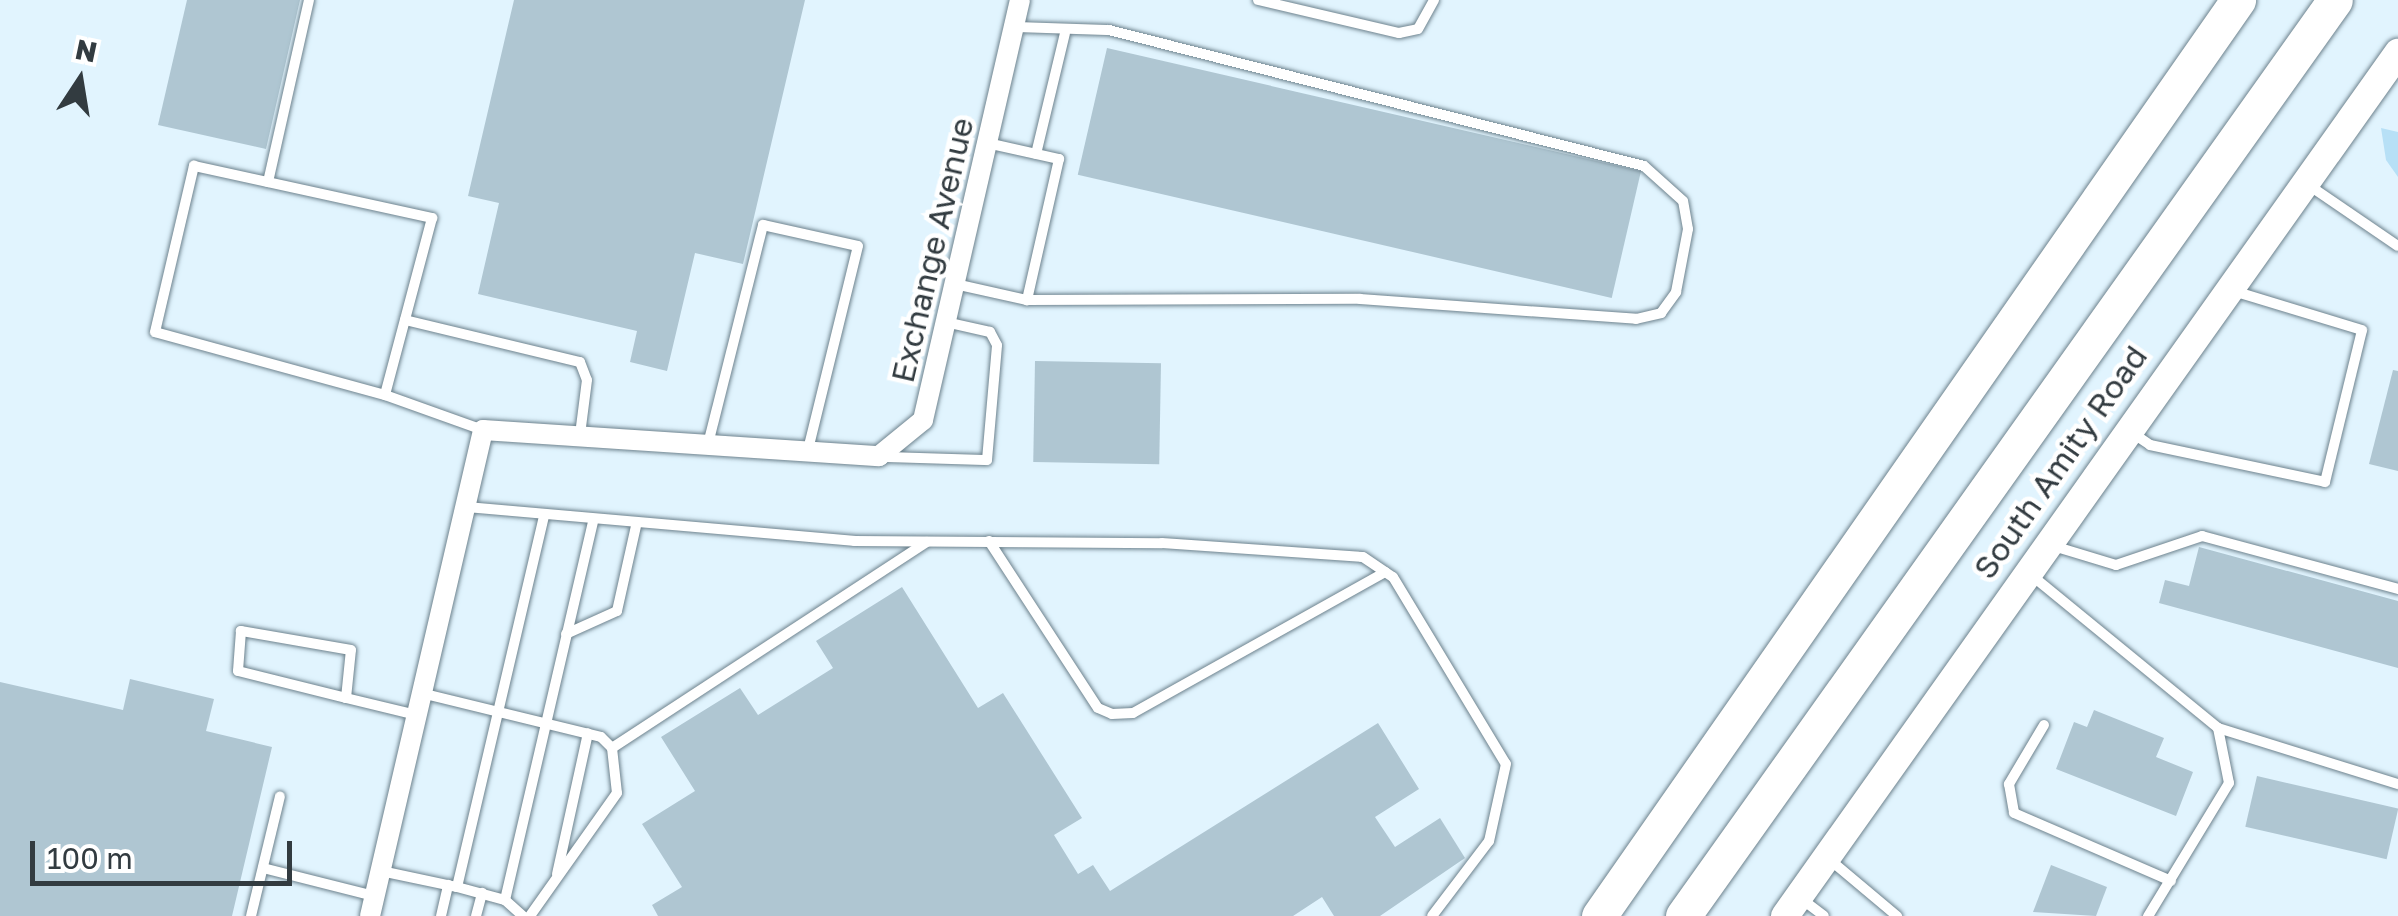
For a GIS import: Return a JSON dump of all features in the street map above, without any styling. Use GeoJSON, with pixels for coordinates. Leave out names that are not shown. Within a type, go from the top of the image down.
{"type":"FeatureCollection","features":[{"type":"Feature","properties":{"kind":"highway"},"geometry":{"type":"LineString","coordinates":[[1599,916],[2238,0]]}},
{"type":"Feature","properties":{"kind":"highway"},"geometry":{"type":"LineString","coordinates":[[1682,916],[2335,0]]}},
{"type":"Feature","properties":{"kind":"main road","name":"South Amity Road"},"geometry":{"type":"LineString","coordinates":[[1791,906],[2227,286],[2398,53]]}},
{"type":"Feature","properties":{"kind":"street","name":"Exchange Avenue"},"geometry":{"type":"LineString","coordinates":[[879,456],[923,420],[1020,0]]}},
{"type":"Feature","properties":{"kind":"street"},"geometry":{"type":"LineString","coordinates":[[372,906],[482,430],[580,435],[705,450],[879,456]]}},
{"type":"Feature","properties":{"kind":"lane"},"geometry":{"type":"LineString","coordinates":[[268,182],[308,0]]}},
{"type":"Feature","properties":{"kind":"lane"},"geometry":{"type":"LineString","coordinates":[[1258,0],[1399,33],[1418,29],[1434,0]]}},
{"type":"Feature","properties":{"kind":"lane"},"geometry":{"type":"LineString","coordinates":[[954,284],[1027,300],[1360,299],[1636,320],[1661,313],[1676,292],[1688,229],[1683,201],[1666,181],[1621,158],[1109,30],[1064,33],[1014,27]]}},
{"type":"Feature","properties":{"kind":"lane"},"geometry":{"type":"LineString","coordinates":[[1036,154],[1064,33]]}},
{"type":"Feature","properties":{"kind":"lane"},"geometry":{"type":"LineString","coordinates":[[987,142],[1059,159],[1027,300]]}},
{"type":"Feature","properties":{"kind":"lane"},"geometry":{"type":"LineString","coordinates":[[385,396],[432,218],[194,166],[155,332],[385,396],[482,430]]}},
{"type":"Feature","properties":{"kind":"lane"},"geometry":{"type":"LineString","coordinates":[[2306,183],[2398,246]]}},
{"type":"Feature","properties":{"kind":"lane"},"geometry":{"type":"LineString","coordinates":[[705,450],[721,419],[762,225],[858,246],[807,454]]}},
{"type":"Feature","properties":{"kind":"lane"},"geometry":{"type":"LineString","coordinates":[[2126,428],[2150,445],[2325,482],[2362,330],[2227,286]]}},
{"type":"Feature","properties":{"kind":"lane"},"geometry":{"type":"LineString","coordinates":[[405,320],[580,362],[580,435]]}},
{"type":"Feature","properties":{"kind":"lane"},"geometry":{"type":"LineString","coordinates":[[879,456],[987,460],[997,344],[990,332],[946,322]]}},
{"type":"Feature","properties":{"kind":"lane"},"geometry":{"type":"LineString","coordinates":[[465,507],[636,526],[928,541],[1330,551],[1385,572],[1506,764],[1489,841],[1432,916]]}},
{"type":"Feature","properties":{"kind":"lane"},"geometry":{"type":"LineString","coordinates":[[441,916],[453,886],[499,710],[544,516]]}},
{"type":"Feature","properties":{"kind":"lane"},"geometry":{"type":"LineString","coordinates":[[505,900],[593,522]]}},
{"type":"Feature","properties":{"kind":"lane"},"geometry":{"type":"LineString","coordinates":[[566,634],[618,611],[636,526]]}},
{"type":"Feature","properties":{"kind":"lane"},"geometry":{"type":"LineString","coordinates":[[2046,542],[2069,557],[2116,565],[2202,536],[2398,590]]}},
{"type":"Feature","properties":{"kind":"lane"},"geometry":{"type":"LineString","coordinates":[[612,748],[928,541]]}},
{"type":"Feature","properties":{"kind":"lane"},"geometry":{"type":"LineString","coordinates":[[988,541],[1098,708],[1112,714],[1133,712],[1385,572]]}},
{"type":"Feature","properties":{"kind":"lane"},"geometry":{"type":"LineString","coordinates":[[2025,570],[2218,728],[2398,784]]}},
{"type":"Feature","properties":{"kind":"lane"},"geometry":{"type":"LineString","coordinates":[[346,698],[351,650],[241,631],[238,671],[346,698],[416,715]]}},
{"type":"Feature","properties":{"kind":"lane"},"geometry":{"type":"LineString","coordinates":[[422,693],[588,733],[612,748]]}},
{"type":"Feature","properties":{"kind":"lane"},"geometry":{"type":"LineString","coordinates":[[2044,725],[2008,784],[2014,813],[2170,881]]}},
{"type":"Feature","properties":{"kind":"lane"},"geometry":{"type":"LineString","coordinates":[[2148,916],[2229,783],[2218,728]]}},
{"type":"Feature","properties":{"kind":"lane"},"geometry":{"type":"LineString","coordinates":[[555,880],[588,733]]}},
{"type":"Feature","properties":{"kind":"lane"},"geometry":{"type":"LineString","coordinates":[[380,871],[505,900],[526,916],[616,794],[612,748]]}},
{"type":"Feature","properties":{"kind":"lane"},"geometry":{"type":"LineString","coordinates":[[251,916],[280,796]]}},
{"type":"Feature","properties":{"kind":"lane"},"geometry":{"type":"LineString","coordinates":[[1826,858],[1897,916]]}},
{"type":"Feature","properties":{"kind":"lane"},"geometry":{"type":"LineString","coordinates":[[263,868],[372,906]]}},
{"type":"Feature","properties":{"kind":"lane"},"geometry":{"type":"LineString","coordinates":[[476,916],[482,894]]}},
{"type":"Feature","properties":{"kind":"lane"},"geometry":{"type":"LineString","coordinates":[[1791,906],[1824,916]]}},
{"type":"Feature","properties":{"kind":"shaded area"},"geometry":{"type":"Polygon","coordinates":[[[2381,128],[2398,132],[2398,177],[2386,160],[2381,128]]]}},
{"type":"Feature","properties":{"kind":"building"},"geometry":{"type":"Polygon","coordinates":[[[187,0],[300,0],[266,149],[158,125],[187,0]]]}},
{"type":"Feature","properties":{"kind":"building"},"geometry":{"type":"Polygon","coordinates":[[[514,0],[805,0],[743,264],[695,253],[667,371],[630,362],[637,331],[478,294],[499,203],[468,196],[514,0]]]}},
{"type":"Feature","properties":{"kind":"building"},"geometry":{"type":"Polygon","coordinates":[[[1107,48],[1641,171],[1612,298],[1078,175],[1107,48]]]}},
{"type":"Feature","properties":{"kind":"building"},"geometry":{"type":"Polygon","coordinates":[[[1035,361],[1161,363],[1159,464],[1033,462],[1035,361]]]}},
{"type":"Feature","properties":{"kind":"building"},"geometry":{"type":"Polygon","coordinates":[[[2393,370],[2398,371],[2398,471],[2369,464],[2393,370]]]}},
{"type":"Feature","properties":{"kind":"building"},"geometry":{"type":"Polygon","coordinates":[[[2199,547],[2398,601],[2398,668],[2159,603],[2165,580],[2189,586],[2199,547]]]}},
{"type":"Feature","properties":{"kind":"building"},"geometry":{"type":"Polygon","coordinates":[[[902,587],[978,708],[1003,693],[1082,818],[1054,835],[1078,874],[1093,865],[1110,891],[1378,723],[1419,789],[1375,817],[1395,847],[1440,818],[1465,858],[1380,916],[1334,916],[1322,897],[1293,916],[658,916],[652,905],[682,887],[642,824],[695,791],[661,737],[740,688],[758,715],[833,668],[816,641],[902,587]]]}},
{"type":"Feature","properties":{"kind":"building"},"geometry":{"type":"Polygon","coordinates":[[[130,679],[214,699],[206,731],[272,747],[232,916],[0,916],[0,682],[123,710],[130,679]]]}},
{"type":"Feature","properties":{"kind":"building"},"geometry":{"type":"Polygon","coordinates":[[[2094,710],[2164,738],[2156,757],[2193,772],[2176,816],[2056,769],[2074,722],[2087,727],[2094,710]]]}},
{"type":"Feature","properties":{"kind":"building"},"geometry":{"type":"Polygon","coordinates":[[[2257,776],[2398,809],[2387,859],[2245,827],[2257,776]]]}},
{"type":"Feature","properties":{"kind":"building"},"geometry":{"type":"Polygon","coordinates":[[[2051,865],[2107,887],[2096,916],[2033,912],[2051,865]]]}}]}
